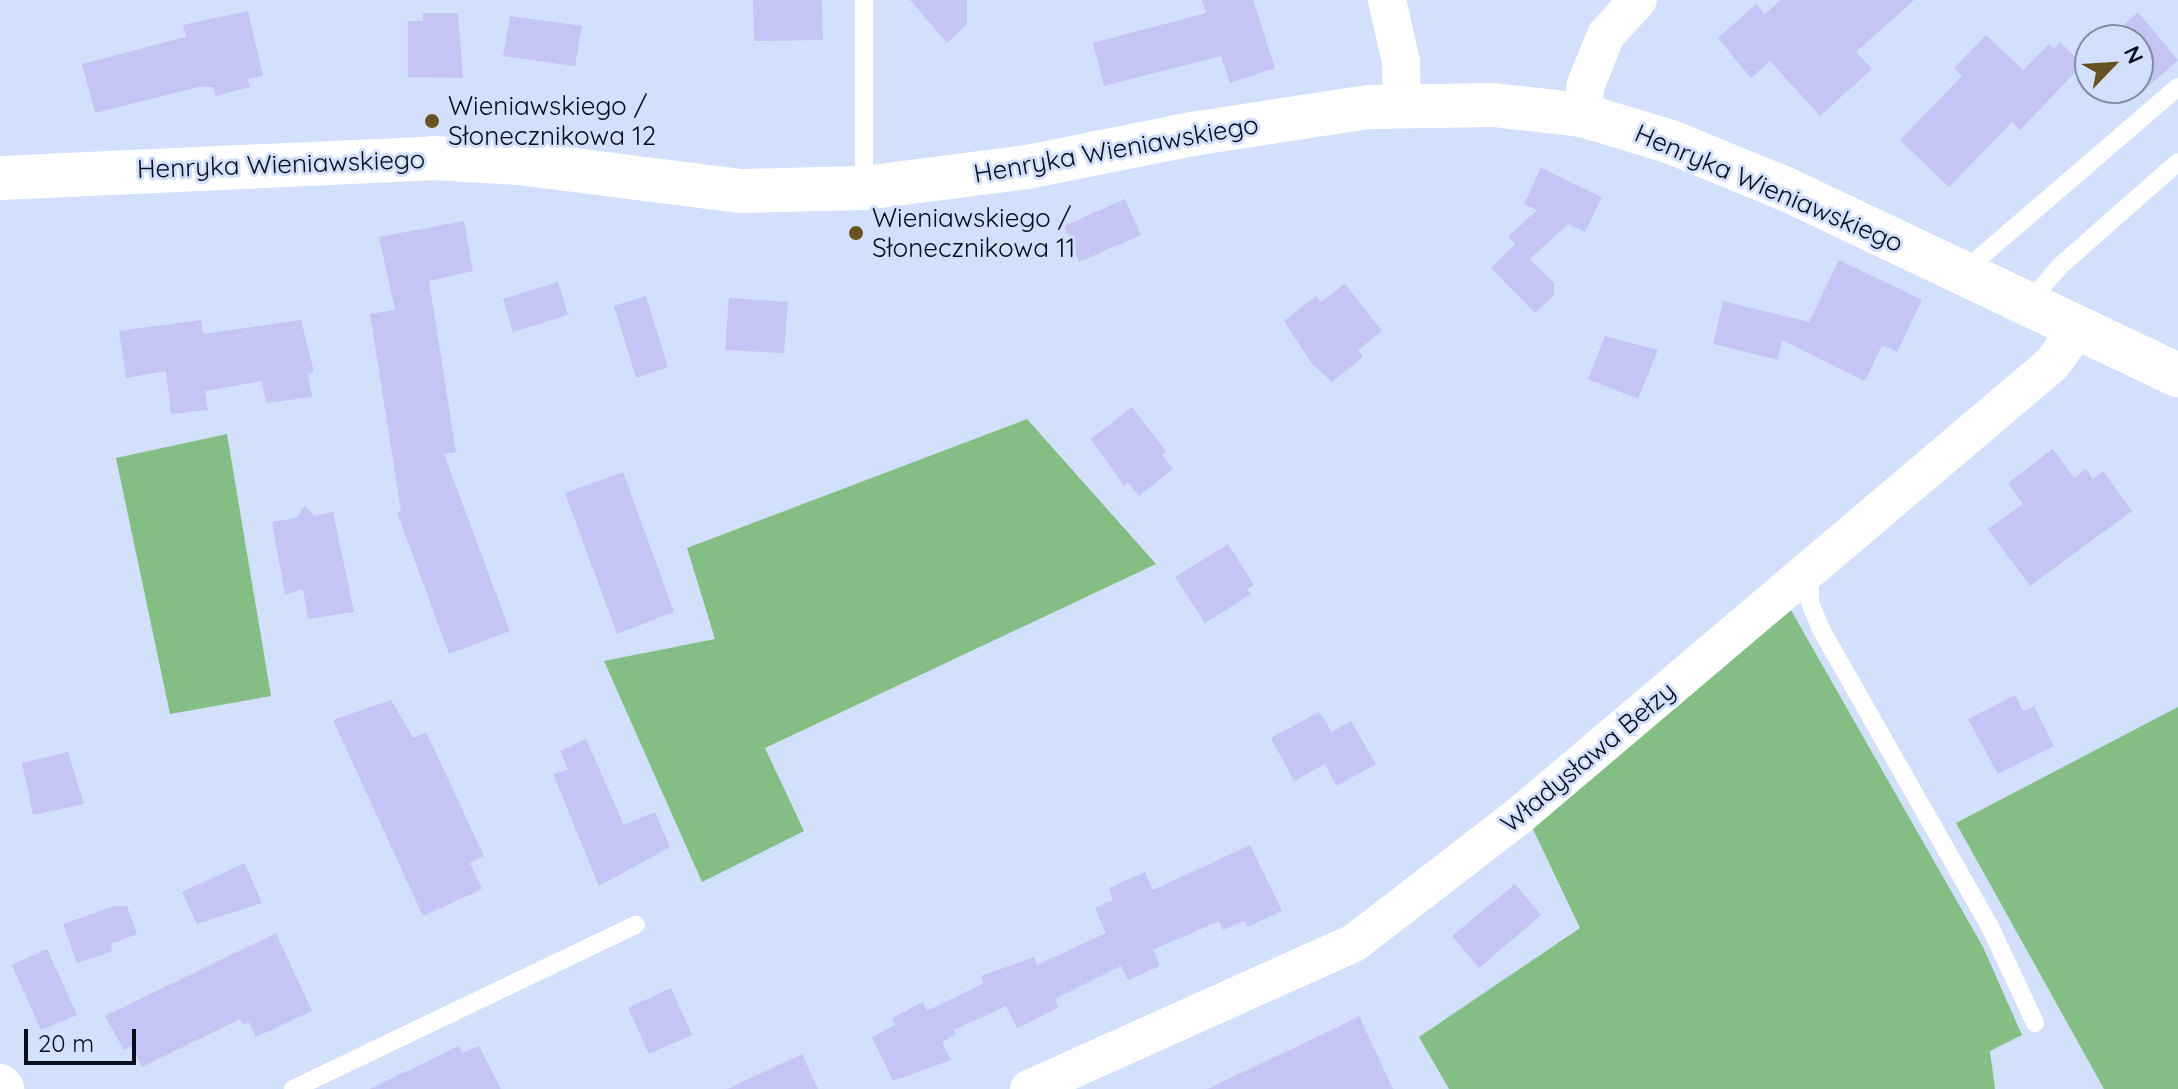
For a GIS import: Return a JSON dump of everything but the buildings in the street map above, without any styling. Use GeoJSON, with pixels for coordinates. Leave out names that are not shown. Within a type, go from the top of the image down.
{"type":"FeatureCollection","features":[{"type":"Feature","properties":{"kind":"street"},"geometry":{"type":"LineString","coordinates":[[1387,0],[1401,62],[1402,103]]}},
{"type":"Feature","properties":{"kind":"street"},"geometry":{"type":"LineString","coordinates":[[1582,115],[1586,84],[1606,35],[1638,0]]}},
{"type":"Feature","properties":{"kind":"street","name":"Henryka Wieniawskiego"},"geometry":{"type":"LineString","coordinates":[[0,178],[433,158],[519,163],[741,191],[864,188],[1027,167],[1192,134],[1402,103],[1493,105],[1582,115],[1730,166],[2030,301],[2178,375]]}},
{"type":"Feature","properties":{"kind":"street","name":"Władysława Bełzy"},"geometry":{"type":"LineString","coordinates":[[1029,1089],[1354,943],[1520,815],[2052,364],[2079,327]]}},
{"type":"Feature","properties":{"kind":"lane"},"geometry":{"type":"LineString","coordinates":[[864,0],[864,188]]}},
{"type":"Feature","properties":{"kind":"lane"},"geometry":{"type":"LineString","coordinates":[[1964,271],[2178,87]]}},
{"type":"Feature","properties":{"kind":"lane"},"geometry":{"type":"LineString","coordinates":[[2030,301],[2060,266],[2178,162]]}},
{"type":"Feature","properties":{"kind":"lane"},"geometry":{"type":"LineString","coordinates":[[1810,568],[1810,603],[1822,631],[1991,929],[2035,1023]]}},
{"type":"Feature","properties":{"kind":"lane"},"geometry":{"type":"LineString","coordinates":[[293,1089],[636,925]]}},
{"type":"Feature","properties":{"kind":"green space"},"geometry":{"type":"Polygon","coordinates":[[[1027,419],[1156,564],[765,748],[804,831],[702,882],[604,661],[715,639],[687,548],[1027,419]]]}},
{"type":"Feature","properties":{"kind":"green space"},"geometry":{"type":"Polygon","coordinates":[[[227,434],[271,696],[170,714],[116,458],[227,434]]]}},
{"type":"Feature","properties":{"kind":"green space"},"geometry":{"type":"Polygon","coordinates":[[[1788,605],[1983,947],[2022,1035],[1990,1051],[1995,1089],[1449,1089],[1419,1037],[1580,928],[1531,825],[1788,605]]]}},
{"type":"Feature","properties":{"kind":"green space"},"geometry":{"type":"Polygon","coordinates":[[[2178,707],[2178,1089],[2104,1089],[1956,823],[2178,707]]]}},
{"type":"Feature","properties":{"kind":"place","name":"Wieniawskiego / Słonecznikowa 12"},"geometry":{"type":"Point","coordinates":[432,121]}},
{"type":"Feature","properties":{"kind":"place","name":"Wieniawskiego / Słonecznikowa 11"},"geometry":{"type":"Point","coordinates":[856,233]}}]}
